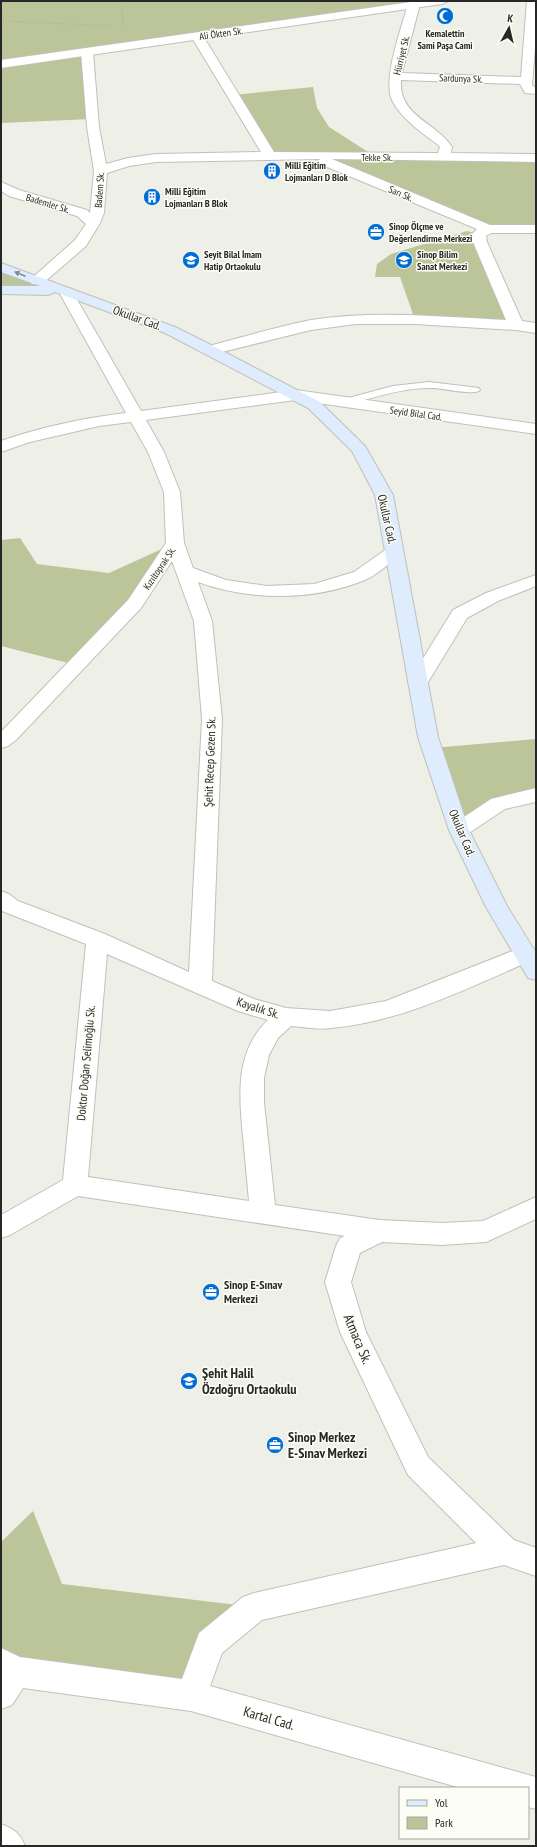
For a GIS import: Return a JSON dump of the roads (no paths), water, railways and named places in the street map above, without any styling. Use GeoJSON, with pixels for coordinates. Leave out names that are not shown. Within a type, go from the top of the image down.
{"type":"FeatureCollection","features":[{"type":"Feature","properties":{"kind":"main road","name":"Okullar Cad."},"geometry":{"type":"LineString","coordinates":[[1,267],[170,330],[210,350],[314,405],[359,449],[384,495],[428,737],[459,830],[497,907],[530,963]]}},
{"type":"Feature","properties":{"kind":"main road"},"geometry":{"type":"LineString","coordinates":[[1,290],[66,292]]}},
{"type":"Feature","properties":{"kind":"street","name":"Ali Ökten Sk."},"geometry":{"type":"LineString","coordinates":[[1,64],[442,1]]}},
{"type":"Feature","properties":{"kind":"street"},"geometry":{"type":"LineString","coordinates":[[533,1],[526,85],[529,90],[536,92]]}},
{"type":"Feature","properties":{"kind":"street","name":"Hürriyet Sk."},"geometry":{"type":"LineString","coordinates":[[414,4],[395,76],[394,88],[398,101],[418,124],[442,141],[446,147],[443,157]]}},
{"type":"Feature","properties":{"kind":"street"},"geometry":{"type":"LineString","coordinates":[[197,36],[269,155]]}},
{"type":"Feature","properties":{"kind":"street","name":"Badem Sk."},"geometry":{"type":"LineString","coordinates":[[37,281],[81,243],[93,223],[97,212],[101,171],[93,127],[87,52]]}},
{"type":"Feature","properties":{"kind":"street","name":"Sardunya Sk."},"geometry":{"type":"LineString","coordinates":[[395,76],[526,81]]}},
{"type":"Feature","properties":{"kind":"street","name":"Tekke Sk."},"geometry":{"type":"LineString","coordinates":[[101,171],[114,165],[150,160],[269,155],[536,158]]}},
{"type":"Feature","properties":{"kind":"street","name":"Sarı Sk."},"geometry":{"type":"LineString","coordinates":[[314,156],[488,229]]}},
{"type":"Feature","properties":{"kind":"street","name":"Bademler Sk."},"geometry":{"type":"LineString","coordinates":[[1,186],[14,193],[82,213],[93,223]]}},
{"type":"Feature","properties":{"kind":"street"},"geometry":{"type":"LineString","coordinates":[[516,326],[480,242],[479,234],[488,229],[536,229]]}},
{"type":"Feature","properties":{"kind":"street","name":"Kızıltoprak Sk."},"geometry":{"type":"LineString","coordinates":[[1,742],[9,736],[135,604],[175,543],[172,492],[156,452],[66,292]]}},
{"type":"Feature","properties":{"kind":"street"},"geometry":{"type":"LineString","coordinates":[[210,350],[312,325],[356,320],[415,320],[536,328]]}},
{"type":"Feature","properties":{"kind":"street","name":"Seyid Bilal Cad."},"geometry":{"type":"LineString","coordinates":[[1,447],[25,438],[99,421],[296,395],[536,429]]}},
{"type":"Feature","properties":{"kind":"street","name":"Şehit Recep Gezen Sk."},"geometry":{"type":"LineString","coordinates":[[175,543],[203,620],[212,719],[200,986]]}},
{"type":"Feature","properties":{"kind":"street"},"geometry":{"type":"LineString","coordinates":[[185,571],[223,585],[267,591],[315,589],[360,576],[394,552]]}},
{"type":"Feature","properties":{"kind":"street"},"geometry":{"type":"LineString","coordinates":[[418,683],[460,614],[492,597],[536,580]]}},
{"type":"Feature","properties":{"kind":"street"},"geometry":{"type":"LineString","coordinates":[[459,830],[498,804],[536,795]]}},
{"type":"Feature","properties":{"kind":"street","name":"Kayalık Sk."},"geometry":{"type":"LineString","coordinates":[[4,906],[97,940],[246,1005],[286,1017],[330,1020],[389,1009],[462,981],[530,963]]}},
{"type":"Feature","properties":{"kind":"street","name":"Doktor Doğan Selimoğlu Sk."},"geometry":{"type":"LineString","coordinates":[[75,1185],[97,940]]}},
{"type":"Feature","properties":{"kind":"street"},"geometry":{"type":"LineString","coordinates":[[263,1214],[252,1103],[252,1078],[258,1054],[270,1032],[286,1017]]}},
{"type":"Feature","properties":{"kind":"street"},"geometry":{"type":"LineString","coordinates":[[1,1228],[75,1185],[380,1231]]}},
{"type":"Feature","properties":{"kind":"street","name":"Atmaca Sk."},"geometry":{"type":"LineString","coordinates":[[536,1207],[486,1231],[442,1234],[380,1231],[349,1246],[338,1282],[353,1332],[418,1466],[504,1551],[536,1562]]}},
{"type":"Feature","properties":{"kind":"street"},"geometry":{"type":"LineString","coordinates":[[191,1696],[210,1643],[254,1607],[504,1551]]}},
{"type":"Feature","properties":{"kind":"street","name":"Kartal Cad."},"geometry":{"type":"LineString","coordinates":[[6,1676],[191,1696],[514,1787]]}},
{"type":"Feature","properties":{"kind":"street"},"geometry":{"type":"LineString","coordinates":[[1,1840],[9,1846]]}},
{"type":"Feature","properties":{"kind":"lane"},"geometry":{"type":"LineString","coordinates":[[345,402],[401,388],[422,385],[445,385],[475,390]]}},
{"type":"Feature","properties":{"kind":"place","name":"Kemalettin Sami Paşa Cami"},"geometry":{"type":"Point","coordinates":[445,16]}},
{"type":"Feature","properties":{"kind":"place","name":"Milli Eğitim Lojmanları D Blok"},"geometry":{"type":"Point","coordinates":[272,171]}},
{"type":"Feature","properties":{"kind":"place","name":"Milli Eğitim Lojmanları B Blok"},"geometry":{"type":"Point","coordinates":[152,197]}},
{"type":"Feature","properties":{"kind":"place","name":"Sinop Ölçme ve Değerlendirme Merkezi"},"geometry":{"type":"Point","coordinates":[376,232]}},
{"type":"Feature","properties":{"kind":"place","name":"Seyit Bilal İmam Hatip Ortaokulu"},"geometry":{"type":"Point","coordinates":[191,260]}},
{"type":"Feature","properties":{"kind":"place","name":"Sinop Bilim Sanat Merkezi"},"geometry":{"type":"Point","coordinates":[404,260]}},
{"type":"Feature","properties":{"kind":"place","name":"Sinop E-Sınav Merkezi"},"geometry":{"type":"Point","coordinates":[211,1292]}},
{"type":"Feature","properties":{"kind":"place","name":"Şehit Halil Özdoğru Ortaokulu"},"geometry":{"type":"Point","coordinates":[189,1381]}},
{"type":"Feature","properties":{"kind":"place","name":"Sinop Merkez E-Sınav Merkezi"},"geometry":{"type":"Point","coordinates":[275,1445]}}]}
